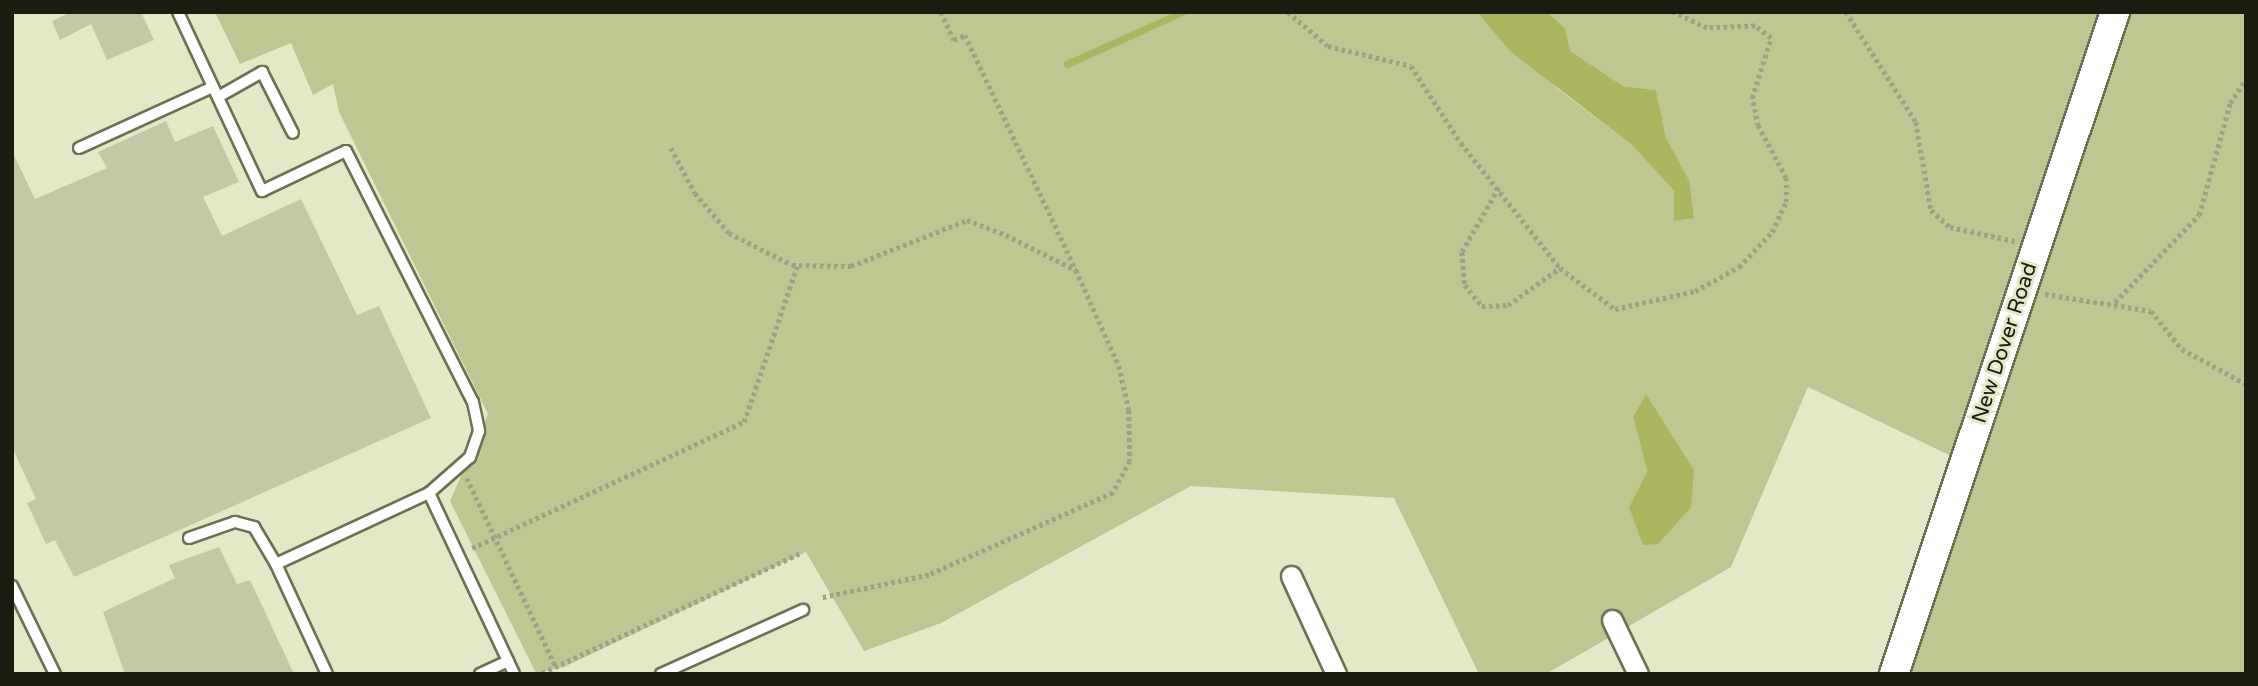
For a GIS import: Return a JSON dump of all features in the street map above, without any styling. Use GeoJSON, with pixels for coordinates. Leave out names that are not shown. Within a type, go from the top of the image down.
{"type":"FeatureCollection","features":[{"type":"Feature","properties":{"kind":"street","name":"New Dover Road"},"geometry":{"type":"LineString","coordinates":[[1894,674],[2115,12]]}},
{"type":"Feature","properties":{"kind":"street"},"geometry":{"type":"LineString","coordinates":[[1291,576],[1336,674]]}},
{"type":"Feature","properties":{"kind":"street"},"geometry":{"type":"LineString","coordinates":[[1612,620],[1637,674]]}},
{"type":"Feature","properties":{"kind":"lane"},"geometry":{"type":"LineString","coordinates":[[178,12],[262,191],[346,151],[473,402],[479,431],[470,457],[429,493],[276,564]]}},
{"type":"Feature","properties":{"kind":"lane"},"geometry":{"type":"LineString","coordinates":[[79,148],[262,72],[293,133]]}},
{"type":"Feature","properties":{"kind":"lane"},"geometry":{"type":"LineString","coordinates":[[429,493],[513,674]]}},
{"type":"Feature","properties":{"kind":"lane"},"geometry":{"type":"LineString","coordinates":[[189,538],[235,522],[254,527],[276,564],[327,674]]}},
{"type":"Feature","properties":{"kind":"lane"},"geometry":{"type":"LineString","coordinates":[[12,586],[55,674]]}},
{"type":"Feature","properties":{"kind":"lane"},"geometry":{"type":"LineString","coordinates":[[661,674],[803,610]]}},
{"type":"Feature","properties":{"kind":"lane"},"geometry":{"type":"LineString","coordinates":[[481,674],[508,661]]}},
{"type":"Feature","properties":{"kind":"path"},"geometry":{"type":"LineString","coordinates":[[821,597],[929,575],[1121,486],[1130,461],[1129,410],[1119,366],[965,35],[954,40],[941,12]]}},
{"type":"Feature","properties":{"kind":"path"},"geometry":{"type":"LineString","coordinates":[[1288,12],[1328,46],[1410,66],[1560,268],[1615,309],[1651,306],[1739,267],[1772,232],[1786,202],[1786,178],[1758,126],[1752,98],[1771,37],[1755,26],[1707,27],[1672,12]]}},
{"type":"Feature","properties":{"kind":"path"},"geometry":{"type":"LineString","coordinates":[[1846,12],[1916,122],[1931,210],[1950,227],[1984,238],[2037,243]]}},
{"type":"Feature","properties":{"kind":"path"},"geometry":{"type":"LineString","coordinates":[[2115,302],[2199,215],[2230,103],[2246,79]]}},
{"type":"Feature","properties":{"kind":"path"},"geometry":{"type":"LineString","coordinates":[[671,148],[695,193],[729,233],[797,266],[820,269],[881,258],[967,220],[1076,270]]}},
{"type":"Feature","properties":{"kind":"path"},"geometry":{"type":"LineString","coordinates":[[1499,188],[1462,252],[1465,285],[1482,306],[1508,305],[1560,268]]}},
{"type":"Feature","properties":{"kind":"path"},"geometry":{"type":"LineString","coordinates":[[472,548],[744,422],[797,266]]}},
{"type":"Feature","properties":{"kind":"path"},"geometry":{"type":"LineString","coordinates":[[2022,292],[2115,302],[2151,311],[2182,349],[2246,384]]}},
{"type":"Feature","properties":{"kind":"path"},"geometry":{"type":"LineString","coordinates":[[467,478],[556,667]]}},
{"type":"Feature","properties":{"kind":"path"},"geometry":{"type":"LineString","coordinates":[[542,673],[800,554]]}},
{"type":"Feature","properties":{"kind":"shaded area"},"geometry":{"type":"Polygon","coordinates":[[[215,12],[1477,12],[1558,89],[1632,145],[1674,191],[1675,221],[1689,180],[1666,139],[1656,90],[1623,86],[1569,51],[1565,28],[1547,12],[2246,12],[2246,674],[1911,674],[1978,469],[1808,387],[1731,567],[1546,674],[1479,674],[1394,498],[1191,486],[941,623],[864,651],[806,552],[564,667],[536,673],[450,501],[488,414],[339,112],[333,84],[313,95],[291,43],[240,64],[215,12]],[[1646,395],[1633,417],[1647,471],[1629,507],[1669,432],[1646,395]]]}},
{"type":"Feature","properties":{"kind":"shaded area"},"geometry":{"type":"Polygon","coordinates":[[[1477,12],[1547,12],[1565,28],[1570,51],[1623,86],[1656,90],[1666,138],[1689,180],[1694,218],[1674,221],[1674,191],[1632,145],[1511,52],[1477,12]]]}},
{"type":"Feature","properties":{"kind":"shaded area"},"geometry":{"type":"Polygon","coordinates":[[[1646,394],[1694,470],[1691,507],[1658,544],[1643,545],[1629,507],[1647,471],[1633,417],[1646,394]]]}},
{"type":"Feature","properties":{"kind":"building"},"geometry":{"type":"Polygon","coordinates":[[[71,12],[141,12],[154,40],[107,60],[91,24],[60,40],[52,21],[71,12]]]}},
{"type":"Feature","properties":{"kind":"building"},"geometry":{"type":"Polygon","coordinates":[[[166,121],[175,142],[213,126],[239,182],[203,197],[222,236],[301,199],[357,315],[379,306],[431,418],[74,577],[55,540],[46,544],[27,503],[36,499],[12,447],[12,151],[35,199],[107,168],[98,152],[166,121]]]}},
{"type":"Feature","properties":{"kind":"building"},"geometry":{"type":"Polygon","coordinates":[[[219,547],[237,584],[250,580],[294,674],[125,674],[103,612],[175,578],[169,565],[219,547]]]}},
{"type":"Feature","properties":{"kind":"waterway"},"geometry":{"type":"LineString","coordinates":[[1067,64],[1182,12]]}}]}
